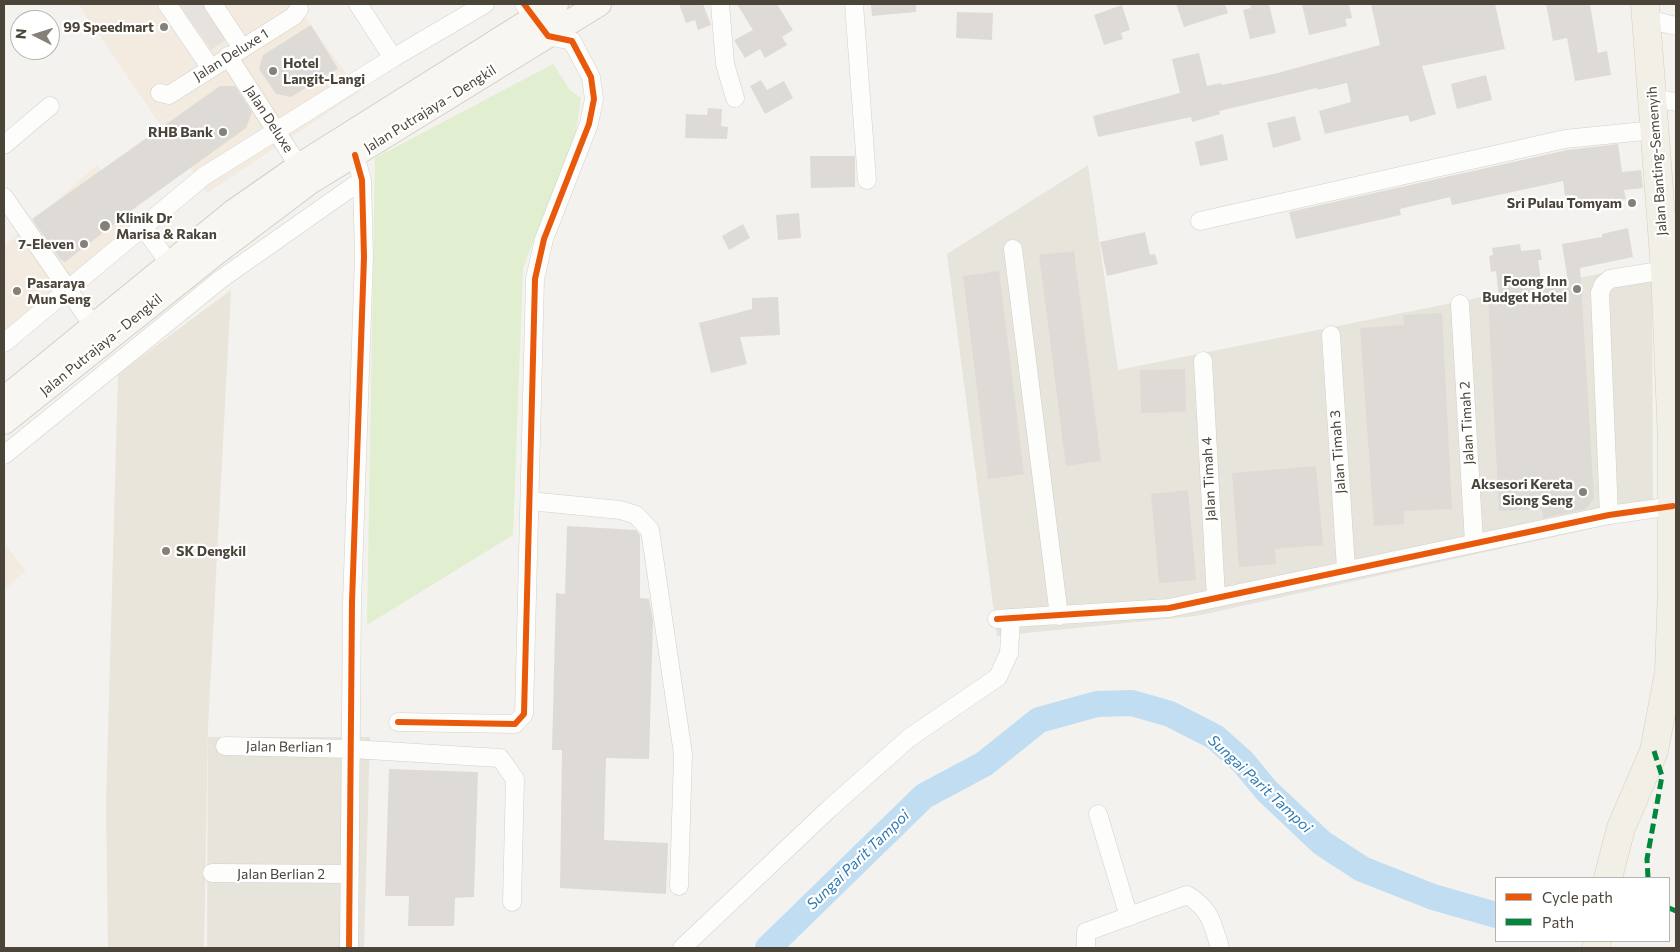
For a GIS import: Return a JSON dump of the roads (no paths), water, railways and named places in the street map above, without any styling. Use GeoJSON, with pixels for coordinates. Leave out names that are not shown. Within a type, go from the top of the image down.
{"type":"FeatureCollection","features":[{"type":"Feature","properties":{"kind":"main road","name":"Jalan Putrajaya - Dengkil"},"geometry":{"type":"LineString","coordinates":[[4,422],[212,256],[304,174],[355,155],[556,4]]}},
{"type":"Feature","properties":{"kind":"main road","name":"Jalan Putrajaya - Dengkil"},"geometry":{"type":"LineString","coordinates":[[4,399],[233,212],[304,174],[536,19],[599,4]]}},
{"type":"Feature","properties":{"kind":"main road","name":"Jalan Banting-Semenyih"},"geometry":{"type":"LineString","coordinates":[[1608,877],[1621,828],[1654,751],[1672,673],[1673,359],[1654,130],[1665,100],[1645,12]]}},
{"type":"Feature","properties":{"kind":"street"},"geometry":{"type":"LineString","coordinates":[[167,4],[210,67]]}},
{"type":"Feature","properties":{"kind":"street","name":"Jalan Deluxe"},"geometry":{"type":"LineString","coordinates":[[213,4],[235,52],[276,131],[304,174]]}},
{"type":"Feature","properties":{"kind":"street"},"geometry":{"type":"LineString","coordinates":[[358,4],[393,58]]}},
{"type":"Feature","properties":{"kind":"street"},"geometry":{"type":"LineString","coordinates":[[4,343],[69,291],[204,176],[393,58],[485,4]]}},
{"type":"Feature","properties":{"kind":"street"},"geometry":{"type":"LineString","coordinates":[[720,4],[725,64],[735,98]]}},
{"type":"Feature","properties":{"kind":"street"},"geometry":{"type":"LineString","coordinates":[[854,4],[867,180]]}},
{"type":"Feature","properties":{"kind":"street","name":"Jalan Deluxe 1"},"geometry":{"type":"LineString","coordinates":[[160,93],[168,94],[294,16],[299,9]]}},
{"type":"Feature","properties":{"kind":"street"},"geometry":{"type":"LineString","coordinates":[[1645,12],[1676,26]]}},
{"type":"Feature","properties":{"kind":"street"},"geometry":{"type":"LineString","coordinates":[[398,722],[515,724],[524,714],[535,279],[544,239],[589,124],[594,98],[591,76],[572,41],[536,19]]}},
{"type":"Feature","properties":{"kind":"street"},"geometry":{"type":"LineString","coordinates":[[4,145],[50,106]]}},
{"type":"Feature","properties":{"kind":"street"},"geometry":{"type":"LineString","coordinates":[[1200,221],[1566,139],[1654,130]]}},
{"type":"Feature","properties":{"kind":"street"},"geometry":{"type":"LineString","coordinates":[[349,948],[352,602],[364,257],[362,180],[355,155]]}},
{"type":"Feature","properties":{"kind":"street"},"geometry":{"type":"LineString","coordinates":[[4,456],[221,279],[362,180]]}},
{"type":"Feature","properties":{"kind":"street"},"geometry":{"type":"LineString","coordinates":[[4,197],[94,327]]}},
{"type":"Feature","properties":{"kind":"street"},"geometry":{"type":"LineString","coordinates":[[144,228],[169,263]]}},
{"type":"Feature","properties":{"kind":"street"},"geometry":{"type":"LineString","coordinates":[[1013,249],[1059,616]]}},
{"type":"Feature","properties":{"kind":"street"},"geometry":{"type":"LineString","coordinates":[[1609,515],[1600,293],[1610,279],[1665,270]]}},
{"type":"Feature","properties":{"kind":"street","name":"Jalan Timah 2"},"geometry":{"type":"LineString","coordinates":[[1460,304],[1474,543]]}},
{"type":"Feature","properties":{"kind":"street","name":"Jalan Timah 3"},"geometry":{"type":"LineString","coordinates":[[1330,335],[1346,569]]}},
{"type":"Feature","properties":{"kind":"street","name":"Jalan Timah 4"},"geometry":{"type":"LineString","coordinates":[[1203,361],[1216,598]]}},
{"type":"Feature","properties":{"kind":"street"},"geometry":{"type":"LineString","coordinates":[[530,501],[620,510],[636,515],[650,530],[683,754],[679,886]]}},
{"type":"Feature","properties":{"kind":"street"},"geometry":{"type":"LineString","coordinates":[[682,948],[830,808],[909,738],[998,677],[1009,652],[1004,618],[1168,608],[1609,515],[1673,506]]}},
{"type":"Feature","properties":{"kind":"street","name":"Jalan Berlian 1"},"geometry":{"type":"LineString","coordinates":[[225,746],[352,749],[500,758],[515,779],[512,902]]}},
{"type":"Feature","properties":{"kind":"street"},"geometry":{"type":"LineString","coordinates":[[1098,814],[1129,917]]}},
{"type":"Feature","properties":{"kind":"street","name":"Jalan Berlian 2"},"geometry":{"type":"LineString","coordinates":[[212,873],[350,874]]}},
{"type":"Feature","properties":{"kind":"street"},"geometry":{"type":"LineString","coordinates":[[1086,948],[1086,932],[1187,895],[1198,902],[1208,913],[1220,948]]}},
{"type":"Feature","properties":{"kind":"waterway","name":"Sungai Parit Tampoi"},"geometry":{"type":"LineString","coordinates":[[768,948],[924,796],[984,764],[1039,720],[1097,704],[1132,703],[1170,714],[1215,737],[1243,762],[1267,791],[1322,843],[1362,869],[1433,897],[1495,915]]}},
{"type":"Feature","properties":{"kind":"place","name":"99 Speedmart"},"geometry":{"type":"Point","coordinates":[164,27]}},
{"type":"Feature","properties":{"kind":"place","name":"Hotel Langit-Langi"},"geometry":{"type":"Point","coordinates":[273,71]}},
{"type":"Feature","properties":{"kind":"place","name":"RHB Bank"},"geometry":{"type":"Point","coordinates":[223,132]}},
{"type":"Feature","properties":{"kind":"place","name":"Sri Pulau Tomyam"},"geometry":{"type":"Point","coordinates":[1632,203]}},
{"type":"Feature","properties":{"kind":"place","name":"Klinik Dr Marisa & Rakan"},"geometry":{"type":"Point","coordinates":[105,226]}},
{"type":"Feature","properties":{"kind":"place","name":"7-Eleven"},"geometry":{"type":"Point","coordinates":[84,244]}},
{"type":"Feature","properties":{"kind":"place","name":"Foong Inn Budget Hotel"},"geometry":{"type":"Point","coordinates":[1577,289]}},
{"type":"Feature","properties":{"kind":"place","name":"Pasaraya Mun Seng"},"geometry":{"type":"Point","coordinates":[17,291]}},
{"type":"Feature","properties":{"kind":"place","name":"Aksesori Kereta Siong Seng"},"geometry":{"type":"Point","coordinates":[1583,492]}},
{"type":"Feature","properties":{"kind":"place","name":"SK Dengkil"},"geometry":{"type":"Point","coordinates":[166,551]}}]}
